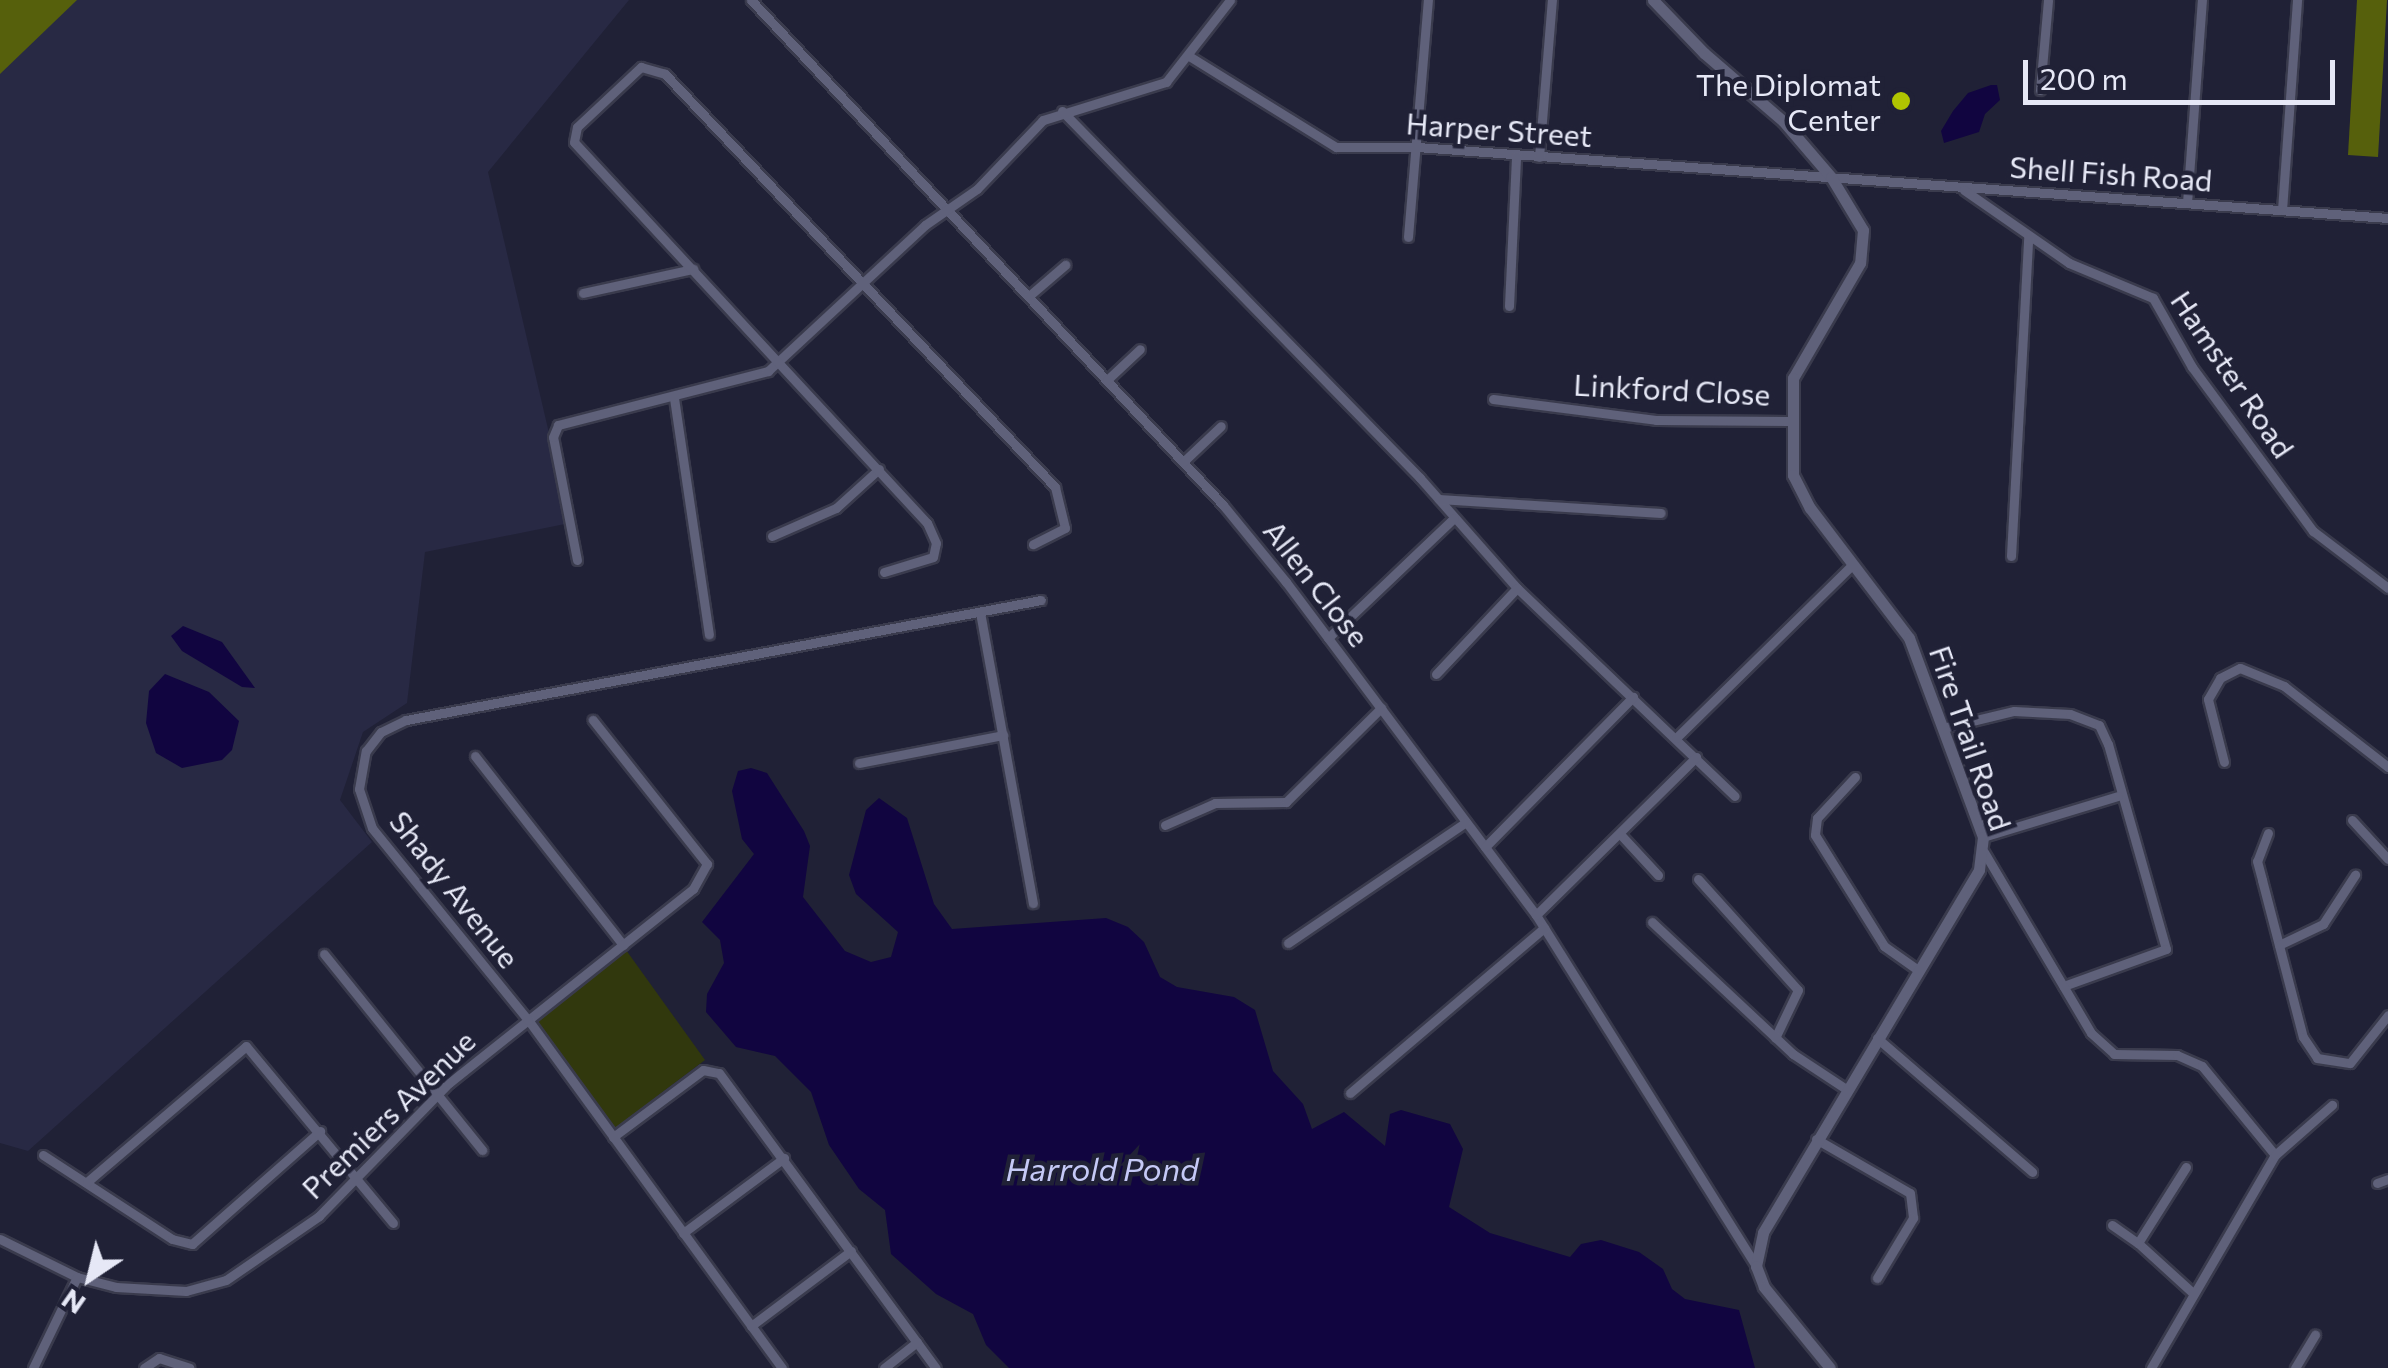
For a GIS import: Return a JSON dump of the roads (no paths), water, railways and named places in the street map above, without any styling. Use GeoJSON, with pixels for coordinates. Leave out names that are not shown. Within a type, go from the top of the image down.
{"type":"FeatureCollection","features":[{"type":"Feature","properties":{"kind":"street","name":"Allen Close"},"geometry":{"type":"LineString","coordinates":[[751,0],[1183,462],[1328,638],[1536,916],[1756,1266]]}},
{"type":"Feature","properties":{"kind":"street"},"geometry":{"type":"LineString","coordinates":[[577,560],[555,428],[753,378],[779,362],[950,210],[1033,128],[1062,111],[1147,91],[1189,56],[1230,0]]}},
{"type":"Feature","properties":{"kind":"street"},"geometry":{"type":"LineString","coordinates":[[1408,237],[1428,0]]}},
{"type":"Feature","properties":{"kind":"street"},"geometry":{"type":"LineString","coordinates":[[1538,158],[1552,0]]}},
{"type":"Feature","properties":{"kind":"street","name":"Fire Trail Road"},"geometry":{"type":"LineString","coordinates":[[1653,0],[1704,54],[1783,121],[1831,176],[1858,220],[1864,244],[1856,270],[1800,358],[1788,421],[1797,485],[1851,566],[1909,638],[1983,837],[1984,852],[1918,970],[1772,1211],[1756,1266]]}},
{"type":"Feature","properties":{"kind":"street"},"geometry":{"type":"LineString","coordinates":[[2040,90],[2048,0]]}},
{"type":"Feature","properties":{"kind":"street"},"geometry":{"type":"LineString","coordinates":[[2187,203],[2202,0]]}},
{"type":"Feature","properties":{"kind":"street"},"geometry":{"type":"LineString","coordinates":[[2282,210],[2297,0]]}},
{"type":"Feature","properties":{"kind":"street","name":"Harper Street"},"geometry":{"type":"LineString","coordinates":[[1189,56],[1324,143],[1831,176]]}},
{"type":"Feature","properties":{"kind":"street"},"geometry":{"type":"LineString","coordinates":[[884,572],[928,562],[936,544],[927,523],[574,142],[577,127],[645,66],[665,74],[1060,494],[1066,528],[1033,544]]}},
{"type":"Feature","properties":{"kind":"street"},"geometry":{"type":"LineString","coordinates":[[1062,111],[1439,499],[1518,588],[1735,796]]}},
{"type":"Feature","properties":{"kind":"street"},"geometry":{"type":"LineString","coordinates":[[1509,306],[1516,156]]}},
{"type":"Feature","properties":{"kind":"street","name":"Shell Fish Road"},"geometry":{"type":"LineString","coordinates":[[1831,176],[2388,218]]}},
{"type":"Feature","properties":{"kind":"street","name":"Hamster Road"},"geometry":{"type":"LineString","coordinates":[[1962,188],[2069,263],[2153,298],[2192,367],[2313,531],[2388,588]]}},
{"type":"Feature","properties":{"kind":"street"},"geometry":{"type":"LineString","coordinates":[[2010,556],[2028,237]]}},
{"type":"Feature","properties":{"kind":"street"},"geometry":{"type":"LineString","coordinates":[[1029,296],[1065,265]]}},
{"type":"Feature","properties":{"kind":"street"},"geometry":{"type":"LineString","coordinates":[[583,292],[693,270]]}},
{"type":"Feature","properties":{"kind":"street"},"geometry":{"type":"LineString","coordinates":[[1108,380],[1140,349]]}},
{"type":"Feature","properties":{"kind":"street"},"geometry":{"type":"LineString","coordinates":[[674,398],[709,634]]}},
{"type":"Feature","properties":{"kind":"street","name":"Linkford Close"},"geometry":{"type":"LineString","coordinates":[[1493,400],[1656,420],[1788,421]]}},
{"type":"Feature","properties":{"kind":"street"},"geometry":{"type":"LineString","coordinates":[[1183,462],[1221,426]]}},
{"type":"Feature","properties":{"kind":"street"},"geometry":{"type":"LineString","coordinates":[[772,536],[836,508],[880,469]]}},
{"type":"Feature","properties":{"kind":"street"},"geometry":{"type":"LineString","coordinates":[[1439,499],[1661,513]]}},
{"type":"Feature","properties":{"kind":"street"},"geometry":{"type":"LineString","coordinates":[[1328,638],[1454,518]]}},
{"type":"Feature","properties":{"kind":"street"},"geometry":{"type":"LineString","coordinates":[[1676,738],[1851,566]]}},
{"type":"Feature","properties":{"kind":"street"},"geometry":{"type":"LineString","coordinates":[[1436,674],[1518,588]]}},
{"type":"Feature","properties":{"kind":"street","name":"Shady Avenue"},"geometry":{"type":"LineString","coordinates":[[782,1368],[528,1020],[372,828],[362,806],[360,771],[381,732],[406,720],[1041,600]]}},
{"type":"Feature","properties":{"kind":"street"},"geometry":{"type":"LineString","coordinates":[[980,612],[1033,903]]}},
{"type":"Feature","properties":{"kind":"street"},"geometry":{"type":"LineString","coordinates":[[2224,762],[2208,699],[2220,678],[2240,668],[2284,686],[2388,767]]}},
{"type":"Feature","properties":{"kind":"street"},"geometry":{"type":"LineString","coordinates":[[1485,847],[1633,697]]}},
{"type":"Feature","properties":{"kind":"street"},"geometry":{"type":"LineString","coordinates":[[1165,826],[1215,804],[1286,802],[1381,708]]}},
{"type":"Feature","properties":{"kind":"street"},"geometry":{"type":"LineString","coordinates":[[1943,728],[2014,712],[2086,717],[2108,744],[2118,796],[2166,950],[2064,986]]}},
{"type":"Feature","properties":{"kind":"street","name":"Premiers Avenue"},"geometry":{"type":"LineString","coordinates":[[0,1239],[77,1277],[152,1291],[226,1280],[296,1234],[358,1179],[437,1095],[693,890],[708,868],[593,720]]}},
{"type":"Feature","properties":{"kind":"street"},"geometry":{"type":"LineString","coordinates":[[860,763],[1003,735]]}},
{"type":"Feature","properties":{"kind":"street"},"geometry":{"type":"LineString","coordinates":[[475,756],[623,945]]}},
{"type":"Feature","properties":{"kind":"street"},"geometry":{"type":"LineString","coordinates":[[1536,916],[1696,756]]}},
{"type":"Feature","properties":{"kind":"street"},"geometry":{"type":"LineString","coordinates":[[1855,777],[1818,818],[1815,835],[1884,946],[1918,970]]}},
{"type":"Feature","properties":{"kind":"street"},"geometry":{"type":"LineString","coordinates":[[1983,837],[2118,796]]}},
{"type":"Feature","properties":{"kind":"street"},"geometry":{"type":"LineString","coordinates":[[2352,820],[2388,859]]}},
{"type":"Feature","properties":{"kind":"street"},"geometry":{"type":"LineString","coordinates":[[1288,944],[1466,822]]}},
{"type":"Feature","properties":{"kind":"street"},"geometry":{"type":"LineString","coordinates":[[2268,832],[2258,861],[2304,1037],[2317,1058],[2350,1063],[2388,1016]]}},
{"type":"Feature","properties":{"kind":"street"},"geometry":{"type":"LineString","coordinates":[[1620,834],[1658,875]]}},
{"type":"Feature","properties":{"kind":"street"},"geometry":{"type":"LineString","coordinates":[[1984,852],[2091,1033],[2114,1054],[2177,1055],[2202,1066],[2275,1155]]}},
{"type":"Feature","properties":{"kind":"street"},"geometry":{"type":"LineString","coordinates":[[2279,945],[2323,924],[2355,875]]}},
{"type":"Feature","properties":{"kind":"street"},"geometry":{"type":"LineString","coordinates":[[1698,879],[1798,990],[1775,1038]]}},
{"type":"Feature","properties":{"kind":"street"},"geometry":{"type":"LineString","coordinates":[[1652,922],[1775,1038],[1846,1089]]}},
{"type":"Feature","properties":{"kind":"street"},"geometry":{"type":"LineString","coordinates":[[1350,1094],[1544,928]]}},
{"type":"Feature","properties":{"kind":"street"},"geometry":{"type":"LineString","coordinates":[[324,954],[482,1150]]}},
{"type":"Feature","properties":{"kind":"street"},"geometry":{"type":"LineString","coordinates":[[1877,1038],[2032,1172]]}},
{"type":"Feature","properties":{"kind":"street"},"geometry":{"type":"LineString","coordinates":[[86,1182],[246,1046],[393,1224]]}},
{"type":"Feature","properties":{"kind":"street"},"geometry":{"type":"LineString","coordinates":[[613,1137],[710,1068],[732,1086],[936,1368]]}},
{"type":"Feature","properties":{"kind":"street"},"geometry":{"type":"LineString","coordinates":[[2150,1368],[2275,1155],[2332,1105]]}},
{"type":"Feature","properties":{"kind":"street"},"geometry":{"type":"LineString","coordinates":[[42,1155],[172,1239],[192,1244],[320,1132]]}},
{"type":"Feature","properties":{"kind":"street"},"geometry":{"type":"LineString","coordinates":[[1816,1139],[1910,1193],[1913,1218],[1877,1278]]}},
{"type":"Feature","properties":{"kind":"street"},"geometry":{"type":"LineString","coordinates":[[683,1233],[784,1158]]}},
{"type":"Feature","properties":{"kind":"street"},"geometry":{"type":"LineString","coordinates":[[2138,1242],[2186,1167]]}},
{"type":"Feature","properties":{"kind":"street"},"geometry":{"type":"LineString","coordinates":[[2112,1225],[2138,1242],[2193,1292]]}},
{"type":"Feature","properties":{"kind":"street"},"geometry":{"type":"LineString","coordinates":[[751,1326],[851,1251]]}},
{"type":"Feature","properties":{"kind":"street"},"geometry":{"type":"LineString","coordinates":[[1756,1266],[1790,1324],[1830,1368]]}},
{"type":"Feature","properties":{"kind":"street"},"geometry":{"type":"LineString","coordinates":[[33,1368],[77,1277]]}},
{"type":"Feature","properties":{"kind":"street"},"geometry":{"type":"LineString","coordinates":[[2295,1368],[2315,1335]]}},
{"type":"Feature","properties":{"kind":"street"},"geometry":{"type":"LineString","coordinates":[[884,1368],[917,1342]]}},
{"type":"Feature","properties":{"kind":"street"},"geometry":{"type":"LineString","coordinates":[[144,1368],[156,1358],[189,1368]]}},
{"type":"Feature","properties":{"kind":"water"},"geometry":{"type":"Polygon","coordinates":[[[1997,85],[2000,100],[1985,114],[1979,132],[1944,143],[1941,131],[1953,111],[1968,93],[1997,85]]]}},
{"type":"Feature","properties":{"kind":"water"},"geometry":{"type":"Polygon","coordinates":[[[183,626],[222,642],[255,688],[242,687],[182,651],[171,636],[183,626]]]}},
{"type":"Feature","properties":{"kind":"water"},"geometry":{"type":"Polygon","coordinates":[[[165,674],[209,692],[239,721],[232,750],[222,760],[182,768],[156,753],[146,723],[149,691],[165,674]]]}},
{"type":"Feature","properties":{"kind":"water","name":"Harrold Pond"},"geometry":{"type":"Polygon","coordinates":[[[751,768],[767,773],[804,831],[810,846],[803,897],[845,951],[871,962],[891,957],[898,932],[856,894],[849,875],[866,810],[879,798],[907,818],[934,904],[952,929],[1106,918],[1128,927],[1144,942],[1160,977],[1177,987],[1234,997],[1255,1010],[1273,1071],[1303,1104],[1312,1129],[1344,1112],[1385,1146],[1390,1114],[1401,1110],[1450,1124],[1463,1149],[1449,1207],[1490,1233],[1570,1257],[1581,1244],[1601,1240],[1639,1252],[1663,1269],[1672,1289],[1685,1299],[1739,1310],[1755,1368],[1009,1368],[986,1345],[973,1314],[936,1294],[891,1254],[885,1210],[859,1189],[829,1145],[811,1092],[775,1056],[736,1047],[706,1012],[707,994],[724,963],[720,940],[702,922],[754,854],[742,839],[732,791],[738,771],[751,768]]]}},
{"type":"Feature","properties":{"kind":"place","name":"The Diplomat Center"},"geometry":{"type":"Point","coordinates":[1901,101]}}]}
